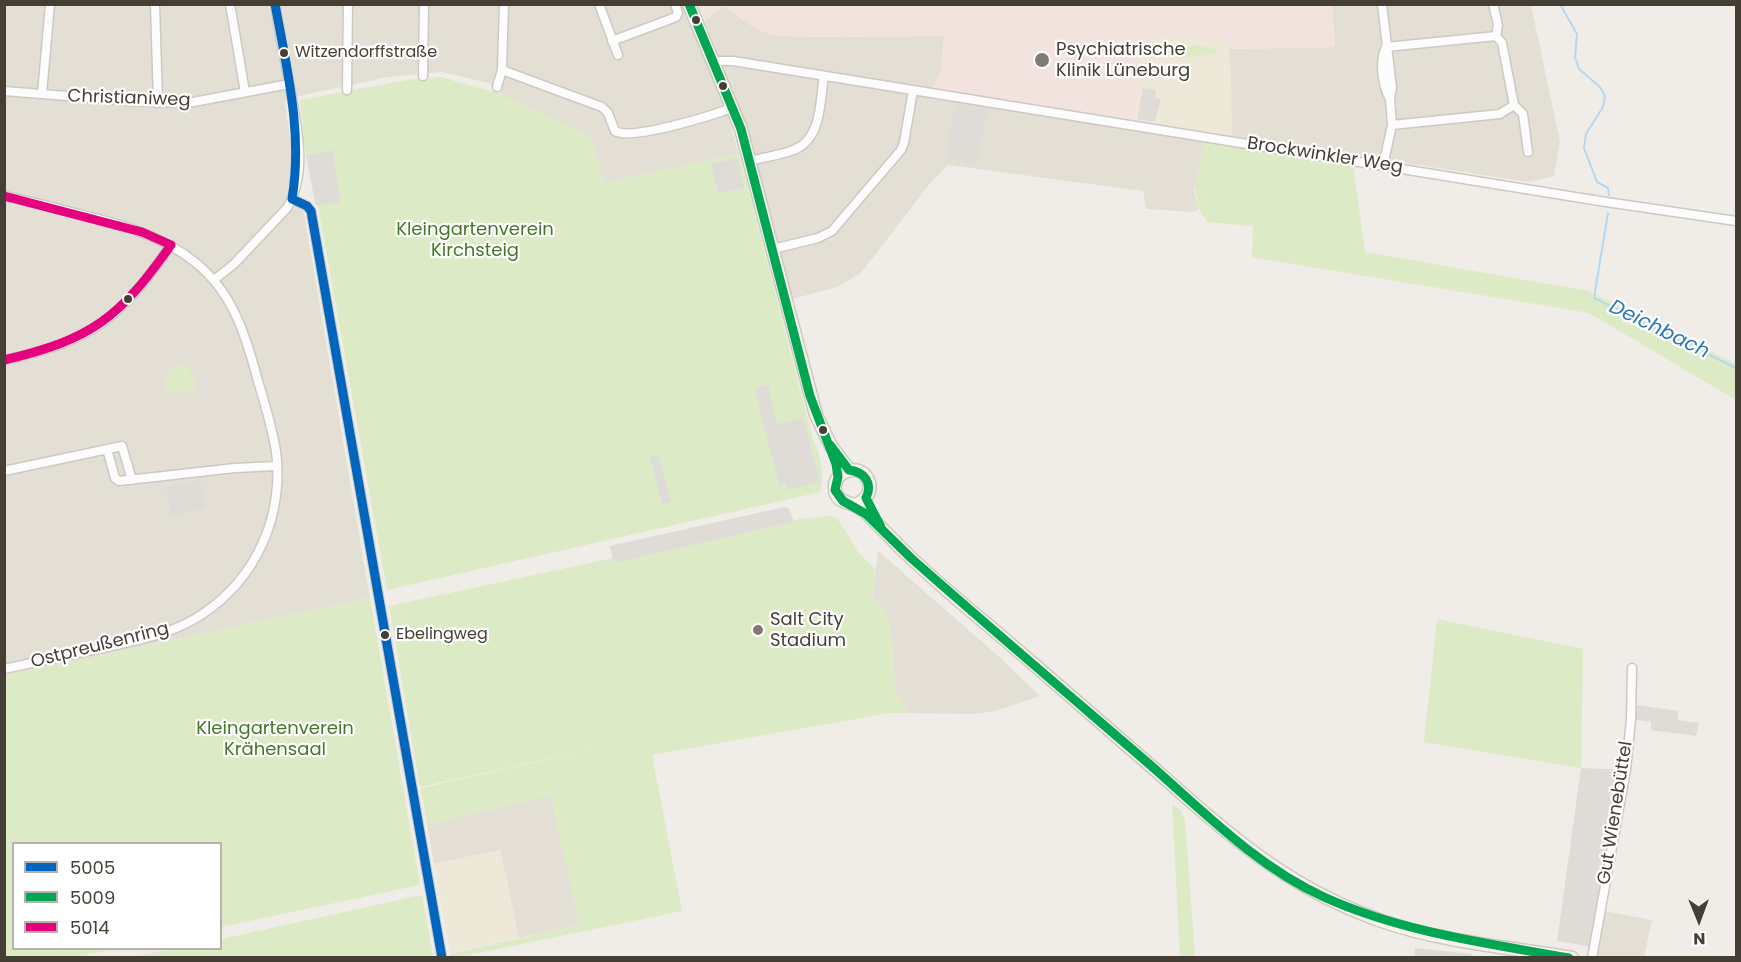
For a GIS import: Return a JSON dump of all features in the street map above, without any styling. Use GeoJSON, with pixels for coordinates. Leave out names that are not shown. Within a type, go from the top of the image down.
{"type":"FeatureCollection","features":[{"type":"Feature","properties":{"kind":"street"},"geometry":{"type":"LineString","coordinates":[[42,94],[50,4]]}},
{"type":"Feature","properties":{"kind":"street"},"geometry":{"type":"LineString","coordinates":[[155,4],[158,103]]}},
{"type":"Feature","properties":{"kind":"street"},"geometry":{"type":"LineString","coordinates":[[230,4],[245,92]]}},
{"type":"Feature","properties":{"kind":"street"},"geometry":{"type":"LineString","coordinates":[[214,280],[234,264],[274,223],[292,199],[296,181],[299,148],[274,4]]}},
{"type":"Feature","properties":{"kind":"street"},"geometry":{"type":"LineString","coordinates":[[347,90],[348,4]]}},
{"type":"Feature","properties":{"kind":"street"},"geometry":{"type":"LineString","coordinates":[[423,76],[424,4]]}},
{"type":"Feature","properties":{"kind":"street"},"geometry":{"type":"LineString","coordinates":[[497,87],[502,70],[504,4]]}},
{"type":"Feature","properties":{"kind":"street"},"geometry":{"type":"LineString","coordinates":[[599,4],[618,55]]}},
{"type":"Feature","properties":{"kind":"street"},"geometry":{"type":"LineString","coordinates":[[612,40],[676,18],[678,13],[675,4]]}},
{"type":"Feature","properties":{"kind":"street"},"geometry":{"type":"LineString","coordinates":[[689,4],[734,107],[810,396],[844,474]]}},
{"type":"Feature","properties":{"kind":"street"},"geometry":{"type":"LineString","coordinates":[[1382,4],[1386,47],[1390,55],[1392,77],[1390,99],[1392,125],[1383,166]]}},
{"type":"Feature","properties":{"kind":"street"},"geometry":{"type":"LineString","coordinates":[[1493,4],[1497,25],[1496,36],[1502,43],[1514,105],[1523,114],[1528,152]]}},
{"type":"Feature","properties":{"kind":"street"},"geometry":{"type":"LineString","coordinates":[[1386,47],[1496,36]]}},
{"type":"Feature","properties":{"kind":"street","name":"Brockwinkler Weg"},"geometry":{"type":"LineString","coordinates":[[714,61],[723,60],[1737,221]]}},
{"type":"Feature","properties":{"kind":"street"},"geometry":{"type":"LineString","coordinates":[[502,70],[598,104],[605,109],[615,131],[625,134],[685,122],[734,107]]}},
{"type":"Feature","properties":{"kind":"street"},"geometry":{"type":"LineString","coordinates":[[750,161],[796,149],[805,143],[815,129],[824,76]]}},
{"type":"Feature","properties":{"kind":"street","name":"Christianiweg"},"geometry":{"type":"LineString","coordinates":[[4,91],[158,103],[188,103],[289,84]]}},
{"type":"Feature","properties":{"kind":"street"},"geometry":{"type":"LineString","coordinates":[[772,249],[826,235],[842,221],[901,150],[913,90]]}},
{"type":"Feature","properties":{"kind":"street"},"geometry":{"type":"LineString","coordinates":[[1392,125],[1500,114],[1514,105]]}},
{"type":"Feature","properties":{"kind":"street","name":"Ostpreußenring"},"geometry":{"type":"LineString","coordinates":[[4,196],[142,232],[171,245],[214,280],[232,305],[245,337],[273,438],[277,466],[276,504],[263,544],[244,576],[201,615],[180,626],[132,641],[4,669]]}},
{"type":"Feature","properties":{"kind":"street"},"geometry":{"type":"LineString","coordinates":[[292,199],[307,206],[311,211],[442,957]]}},
{"type":"Feature","properties":{"kind":"street"},"geometry":{"type":"LineString","coordinates":[[4,360],[61,346],[97,327],[133,296],[171,245]]}},
{"type":"Feature","properties":{"kind":"street"},"geometry":{"type":"LineString","coordinates":[[4,471],[118,446],[124,448],[132,480]]}},
{"type":"Feature","properties":{"kind":"street"},"geometry":{"type":"LineString","coordinates":[[107,449],[117,480],[277,466]]}},
{"type":"Feature","properties":{"kind":"street"},"geometry":{"type":"LineString","coordinates":[[859,471],[867,477],[870,488],[860,501],[844,502],[838,497],[835,487],[844,474],[859,471]]}},
{"type":"Feature","properties":{"kind":"street"},"geometry":{"type":"LineString","coordinates":[[860,501],[878,524],[909,556],[1181,793],[1262,860],[1294,881],[1348,908],[1380,921],[1409,929],[1572,957]]}},
{"type":"Feature","properties":{"kind":"street","name":"Gut Wienebüttel"},"geometry":{"type":"LineString","coordinates":[[1592,957],[1626,770],[1631,719],[1632,668]]}},
{"type":"Feature","properties":{"kind":"shaded area"},"geometry":{"type":"Polygon","coordinates":[[[4,5],[681,5],[724,104],[739,154],[605,183],[489,83],[441,72],[388,77],[285,99],[292,157],[290,179],[304,214],[370,598],[5,676],[4,5]]]}},
{"type":"Feature","properties":{"kind":"shaded area","name":"Psychiatrische Klinik Lüneburg"},"geometry":{"type":"Polygon","coordinates":[[[698,5],[1332,5],[1335,47],[1228,49],[1223,38],[1158,36],[1142,48],[1136,120],[933,89],[941,70],[944,36],[798,37],[774,35],[757,30],[724,6],[705,20],[698,5]]]}},
{"type":"Feature","properties":{"kind":"shaded area"},"geometry":{"type":"Polygon","coordinates":[[[1332,5],[1531,5],[1560,142],[1554,176],[1528,182],[1232,136],[1228,49],[1335,47],[1332,5]]]}},
{"type":"Feature","properties":{"kind":"shaded area"},"geometry":{"type":"Polygon","coordinates":[[[724,6],[744,21],[798,37],[944,36],[941,70],[933,89],[932,99],[1205,141],[1194,192],[1199,210],[1193,212],[1146,209],[1143,191],[948,165],[928,186],[861,273],[837,287],[789,300],[740,109],[705,20],[724,6]]]}},
{"type":"Feature","properties":{"kind":"shaded area"},"geometry":{"type":"Polygon","coordinates":[[[1158,36],[1223,38],[1228,49],[1231,71],[1232,136],[1136,120],[1142,48],[1158,36]]]}},
{"type":"Feature","properties":{"kind":"shaded area"},"geometry":{"type":"Polygon","coordinates":[[[1143,88],[1156,90],[1155,98],[1161,99],[1155,122],[1137,119],[1143,88]]]}},
{"type":"Feature","properties":{"kind":"shaded area"},"geometry":{"type":"Polygon","coordinates":[[[955,103],[987,108],[977,164],[946,159],[955,103]]]}},
{"type":"Feature","properties":{"kind":"shaded area"},"geometry":{"type":"Polygon","coordinates":[[[332,150],[341,202],[318,206],[315,203],[306,155],[332,150]]]}},
{"type":"Feature","properties":{"kind":"shaded area"},"geometry":{"type":"Polygon","coordinates":[[[737,158],[744,188],[718,193],[711,164],[737,158]]]}},
{"type":"Feature","properties":{"kind":"shaded area"},"geometry":{"type":"Polygon","coordinates":[[[768,385],[777,424],[803,418],[820,481],[787,490],[786,483],[779,484],[754,388],[768,385]]]}},
{"type":"Feature","properties":{"kind":"shaded area"},"geometry":{"type":"Polygon","coordinates":[[[659,455],[671,502],[662,504],[650,457],[659,455]]]}},
{"type":"Feature","properties":{"kind":"shaded area"},"geometry":{"type":"Polygon","coordinates":[[[200,480],[206,508],[171,516],[166,486],[200,480]]]}},
{"type":"Feature","properties":{"kind":"shaded area"},"geometry":{"type":"Polygon","coordinates":[[[784,507],[789,508],[794,522],[614,563],[610,546],[784,507]]]}},
{"type":"Feature","properties":{"kind":"shaded area"},"geometry":{"type":"Polygon","coordinates":[[[878,551],[996,654],[1040,696],[996,711],[973,714],[909,713],[895,694],[893,646],[887,614],[872,598],[878,551]]]}},
{"type":"Feature","properties":{"kind":"shaded area"},"geometry":{"type":"Polygon","coordinates":[[[1631,704],[1678,711],[1678,720],[1699,723],[1696,736],[1651,730],[1651,722],[1631,719],[1631,704]]]}},
{"type":"Feature","properties":{"kind":"shaded area"},"geometry":{"type":"Polygon","coordinates":[[[1581,768],[1626,770],[1593,947],[1557,941],[1581,768]]]}},
{"type":"Feature","properties":{"kind":"shaded area"},"geometry":{"type":"Polygon","coordinates":[[[551,795],[580,925],[519,938],[500,850],[434,864],[427,824],[551,795]]]}},
{"type":"Feature","properties":{"kind":"shaded area"},"geometry":{"type":"Polygon","coordinates":[[[500,850],[519,938],[450,953],[434,864],[500,850]]]}},
{"type":"Feature","properties":{"kind":"shaded area"},"geometry":{"type":"Polygon","coordinates":[[[1604,911],[1652,920],[1644,957],[1596,955],[1604,911]]]}},
{"type":"Feature","properties":{"kind":"shaded area"},"geometry":{"type":"Polygon","coordinates":[[[1415,948],[1472,954],[1471,957],[1414,957],[1415,948]]]}},
{"type":"Feature","properties":{"kind":"green space"},"geometry":{"type":"Polygon","coordinates":[[[1158,45],[1177,45],[1183,49],[1196,45],[1204,46],[1217,51],[1215,54],[1180,58],[1163,50],[1156,53],[1153,49],[1158,45]]]}},
{"type":"Feature","properties":{"kind":"green space","name":"Kleingartenverein Kirchsteig"},"geometry":{"type":"Polygon","coordinates":[[[440,77],[498,93],[590,136],[605,183],[739,154],[820,459],[822,479],[820,492],[387,590],[318,206],[340,202],[332,151],[306,155],[300,100],[407,80],[440,77]]]}},
{"type":"Feature","properties":{"kind":"green space"},"geometry":{"type":"Polygon","coordinates":[[[1205,141],[1353,164],[1365,252],[1589,291],[1736,364],[1736,400],[1589,313],[1252,257],[1253,226],[1207,222],[1201,212],[1197,202],[1196,183],[1205,141]]]}},
{"type":"Feature","properties":{"kind":"green space"},"geometry":{"type":"Polygon","coordinates":[[[184,364],[196,381],[194,390],[186,393],[166,391],[165,381],[168,373],[184,364]]]}},
{"type":"Feature","properties":{"kind":"green space"},"geometry":{"type":"Polygon","coordinates":[[[827,516],[837,518],[858,552],[875,569],[872,598],[887,614],[893,646],[895,694],[909,713],[890,713],[652,755],[682,911],[450,957],[450,954],[579,925],[551,795],[427,824],[421,788],[647,737],[420,787],[389,606],[613,558],[614,563],[794,522],[794,520],[827,516]]]}},
{"type":"Feature","properties":{"kind":"green space","name":"Kleingartenverein Krähensaal"},"geometry":{"type":"Polygon","coordinates":[[[370,598],[420,885],[222,927],[222,842],[12,842],[12,950],[112,950],[74,957],[5,957],[5,676],[370,598]]]}},
{"type":"Feature","properties":{"kind":"green space"},"geometry":{"type":"Polygon","coordinates":[[[1437,619],[1583,649],[1581,768],[1424,742],[1437,619]]]}},
{"type":"Feature","properties":{"kind":"green space"},"geometry":{"type":"Polygon","coordinates":[[[1172,804],[1181,811],[1185,820],[1195,957],[1180,957],[1172,804]]]}},
{"type":"Feature","properties":{"kind":"green space"},"geometry":{"type":"Polygon","coordinates":[[[422,895],[433,957],[132,957],[169,950],[222,950],[222,939],[422,895]]]}},
{"type":"Feature","properties":{"kind":"waterway","name":"Deichbach"},"geometry":{"type":"LineString","coordinates":[[1560,4],[1577,34],[1575,57],[1579,69],[1600,87],[1605,96],[1603,107],[1586,134],[1584,148],[1597,182],[1608,188],[1609,195]]}},
{"type":"Feature","properties":{"kind":"waterway","name":"Deichbach"},"geometry":{"type":"LineString","coordinates":[[1608,213],[1594,298],[1736,368]]}},
{"type":"Feature","properties":{"kind":"transit line","name":"5005"},"geometry":{"type":"LineString","coordinates":[[275,4],[289,77],[295,125],[296,150],[292,199]]}},
{"type":"Feature","properties":{"kind":"transit line","name":"5009"},"geometry":{"type":"LineString","coordinates":[[689,4],[741,129],[810,396],[836,464],[838,477],[835,490],[843,501],[866,514],[911,558],[999,635],[1231,836],[1276,870],[1324,897],[1383,919],[1444,935],[1569,958]]}},
{"type":"Feature","properties":{"kind":"transit line","name":"5014"},"geometry":{"type":"LineString","coordinates":[[4,196],[142,232],[171,245]]}},
{"type":"Feature","properties":{"kind":"transit line","name":"5005"},"geometry":{"type":"LineString","coordinates":[[292,199],[307,206],[311,211],[442,958]]}},
{"type":"Feature","properties":{"kind":"transit line","name":"5014"},"geometry":{"type":"LineString","coordinates":[[4,360],[60,343],[82,334],[101,322],[135,291],[171,245]]}},
{"type":"Feature","properties":{"kind":"transit line","name":"5009"},"geometry":{"type":"LineString","coordinates":[[830,445],[849,470],[859,473],[866,479],[869,488],[866,498],[881,527]]}},
{"type":"Feature","properties":{"kind":"place","name":"Witzendorffstraße"},"geometry":{"type":"Point","coordinates":[284,53]}},
{"type":"Feature","properties":{"kind":"place","name":"Psychiatrische Klinik Lüneburg"},"geometry":{"type":"Point","coordinates":[1042,60]}},
{"type":"Feature","properties":{"kind":"place","name":"Salt City Stadium"},"geometry":{"type":"Point","coordinates":[758,630]}},
{"type":"Feature","properties":{"kind":"place","name":"Ebelingweg"},"geometry":{"type":"Point","coordinates":[385,635]}}]}
